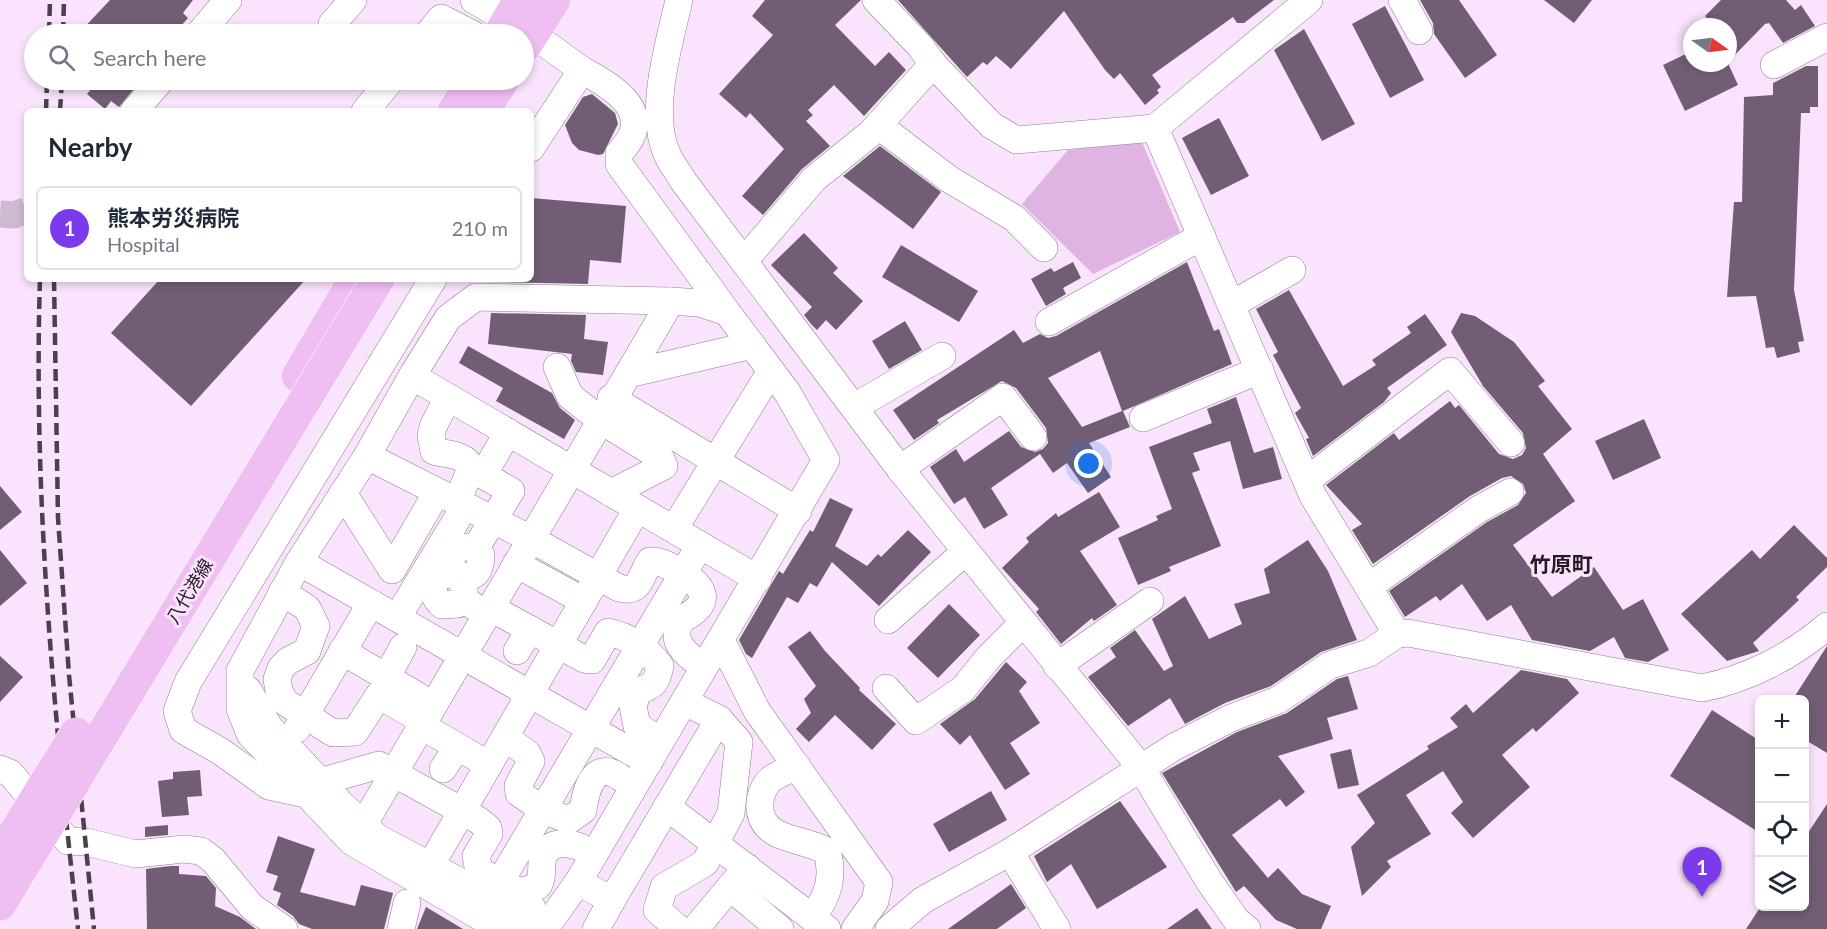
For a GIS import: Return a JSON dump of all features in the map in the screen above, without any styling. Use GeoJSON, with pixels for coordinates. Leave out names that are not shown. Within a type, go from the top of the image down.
{"type":"FeatureCollection","features":[{"type":"Feature","properties":{"kind":"main road"},"geometry":{"type":"LineString","coordinates":[[521,24],[554,0]]}},
{"type":"Feature","properties":{"kind":"main road"},"geometry":{"type":"LineString","coordinates":[[456,108],[467,90]]}},
{"type":"Feature","properties":{"kind":"main road"},"geometry":{"type":"LineString","coordinates":[[485,108],[497,90]]}},
{"type":"Feature","properties":{"kind":"main road","name":"八代港線"},"geometry":{"type":"LineString","coordinates":[[0,857],[298,376],[353,282]]}},
{"type":"Feature","properties":{"kind":"main road","name":"八代港線"},"geometry":{"type":"LineString","coordinates":[[0,904],[376,282]]}},
{"type":"Feature","properties":{"kind":"street"},"geometry":{"type":"LineString","coordinates":[[208,24],[228,0]]}},
{"type":"Feature","properties":{"kind":"street"},"geometry":{"type":"LineString","coordinates":[[332,24],[353,0]]}},
{"type":"Feature","properties":{"kind":"street"},"geometry":{"type":"LineString","coordinates":[[474,0],[512,24]]}},
{"type":"Feature","properties":{"kind":"street"},"geometry":{"type":"LineString","coordinates":[[679,0],[662,76],[660,124],[667,153],[744,261],[856,406],[900,469],[1141,768],[1209,881],[1237,921],[1247,929]]}},
{"type":"Feature","properties":{"kind":"street"},"geometry":{"type":"LineString","coordinates":[[876,0],[991,124],[1016,140],[1155,128],[1309,0]]}},
{"type":"Feature","properties":{"kind":"street"},"geometry":{"type":"LineString","coordinates":[[1402,0],[1419,31]]}},
{"type":"Feature","properties":{"kind":"street"},"geometry":{"type":"LineString","coordinates":[[436,24],[441,18],[453,24]]}},
{"type":"Feature","properties":{"kind":"street"},"geometry":{"type":"LineString","coordinates":[[1774,65],[1827,37]]}},
{"type":"Feature","properties":{"kind":"street"},"geometry":{"type":"LineString","coordinates":[[428,287],[188,682],[177,711],[183,730],[220,751],[269,786],[313,788],[379,765],[393,772],[423,801],[463,811],[488,828],[489,834],[476,856],[479,871],[490,899],[519,928],[551,920],[578,882],[693,659],[752,575],[792,507],[826,460],[787,392],[619,164],[619,153],[630,142],[633,131],[634,118],[628,102],[616,89],[534,38]]}},
{"type":"Feature","properties":{"kind":"street"},"geometry":{"type":"LineString","coordinates":[[744,261],[814,179],[878,124],[933,64]]}},
{"type":"Feature","properties":{"kind":"street"},"geometry":{"type":"LineString","coordinates":[[534,143],[582,70]]}},
{"type":"Feature","properties":{"kind":"street"},"geometry":{"type":"LineString","coordinates":[[137,108],[152,90]]}},
{"type":"Feature","properties":{"kind":"street"},"geometry":{"type":"LineString","coordinates":[[368,108],[383,90]]}},
{"type":"Feature","properties":{"kind":"street"},"geometry":{"type":"LineString","coordinates":[[878,124],[949,179],[1014,218],[1044,248]]}},
{"type":"Feature","properties":{"kind":"street"},"geometry":{"type":"LineString","coordinates":[[1155,128],[1313,496],[1397,634]]}},
{"type":"Feature","properties":{"kind":"street"},"geometry":{"type":"LineString","coordinates":[[1050,322],[1202,236]]}},
{"type":"Feature","properties":{"kind":"street"},"geometry":{"type":"LineString","coordinates":[[1231,304],[1292,270]]}},
{"type":"Feature","properties":{"kind":"street"},"geometry":{"type":"LineString","coordinates":[[428,287],[430,293],[441,296],[461,308]]}},
{"type":"Feature","properties":{"kind":"street"},"geometry":{"type":"LineString","coordinates":[[727,312],[699,303],[671,301],[476,297],[448,318],[367,456],[298,562],[240,670],[240,709],[250,734],[313,788],[415,895],[490,899],[508,907],[525,909],[540,906],[550,898],[621,778],[685,702],[721,640],[752,575]]}},
{"type":"Feature","properties":{"kind":"street"},"geometry":{"type":"LineString","coordinates":[[358,833],[464,656],[605,408],[671,301]]}},
{"type":"Feature","properties":{"kind":"street"},"geometry":{"type":"LineString","coordinates":[[628,374],[752,345]]}},
{"type":"Feature","properties":{"kind":"street"},"geometry":{"type":"LineString","coordinates":[[856,406],[942,356]]}},
{"type":"Feature","properties":{"kind":"street"},"geometry":{"type":"LineString","coordinates":[[557,367],[570,396],[605,408],[716,461],[792,507]]}},
{"type":"Feature","properties":{"kind":"street"},"geometry":{"type":"LineString","coordinates":[[1143,418],[1260,370]]}},
{"type":"Feature","properties":{"kind":"street"},"geometry":{"type":"LineString","coordinates":[[674,529],[771,371]]}},
{"type":"Feature","properties":{"kind":"street"},"geometry":{"type":"LineString","coordinates":[[1307,480],[1450,371],[1508,430]]}},
{"type":"Feature","properties":{"kind":"street"},"geometry":{"type":"LineString","coordinates":[[412,376],[752,575]]}},
{"type":"Feature","properties":{"kind":"street"},"geometry":{"type":"LineString","coordinates":[[397,618],[453,500],[471,468],[468,462],[460,456],[434,452],[431,436],[448,397]]}},
{"type":"Feature","properties":{"kind":"street"},"geometry":{"type":"LineString","coordinates":[[900,469],[1003,397],[1033,437]]}},
{"type":"Feature","properties":{"kind":"street"},"geometry":{"type":"LineString","coordinates":[[605,408],[660,457],[664,466],[611,493]]}},
{"type":"Feature","properties":{"kind":"street"},"geometry":{"type":"LineString","coordinates":[[508,432],[483,475],[511,491],[475,549],[481,555],[481,568],[476,574],[466,578],[460,587],[523,640],[558,646],[592,660],[608,632],[640,646],[652,655],[660,666],[658,681],[652,687],[638,692],[633,706],[645,750]]}},
{"type":"Feature","properties":{"kind":"street"},"geometry":{"type":"LineString","coordinates":[[367,456],[531,539],[575,551],[598,576],[629,591],[635,588],[650,561],[658,560],[697,582],[703,598],[698,611],[680,620],[675,631],[677,643],[693,659]]}},
{"type":"Feature","properties":{"kind":"street"},"geometry":{"type":"LineString","coordinates":[[1368,587],[1479,509],[1510,492]]}},
{"type":"Feature","properties":{"kind":"street"},"geometry":{"type":"LineString","coordinates":[[343,493],[392,570],[453,500]]}},
{"type":"Feature","properties":{"kind":"street"},"geometry":{"type":"LineString","coordinates":[[415,895],[638,509]]}},
{"type":"Feature","properties":{"kind":"street"},"geometry":{"type":"LineString","coordinates":[[490,899],[699,545]]}},
{"type":"Feature","properties":{"kind":"street"},"geometry":{"type":"LineString","coordinates":[[888,620],[965,552]]}},
{"type":"Feature","properties":{"kind":"street"},"geometry":{"type":"LineString","coordinates":[[298,562],[591,729],[645,750]]}},
{"type":"Feature","properties":{"kind":"street"},"geometry":{"type":"LineString","coordinates":[[516,564],[550,594],[584,601]]}},
{"type":"Feature","properties":{"kind":"street"},"geometry":{"type":"LineString","coordinates":[[282,592],[307,608],[316,626],[307,651],[288,661],[281,668],[278,679],[279,691],[285,702],[333,733],[356,732],[379,695],[427,718]]}},
{"type":"Feature","properties":{"kind":"street"},"geometry":{"type":"LineString","coordinates":[[1057,666],[1150,601]]}},
{"type":"Feature","properties":{"kind":"street"},"geometry":{"type":"LineString","coordinates":[[290,750],[305,714],[370,603]]}},
{"type":"Feature","properties":{"kind":"street"},"geometry":{"type":"LineString","coordinates":[[886,688],[916,721],[963,689],[988,658],[1023,623]]}},
{"type":"Feature","properties":{"kind":"street"},"geometry":{"type":"LineString","coordinates":[[889,929],[923,900],[1010,852],[1141,768],[1232,718],[1278,700],[1330,665],[1369,653],[1397,634],[1408,633],[1702,688],[1720,684],[1787,656],[1827,626]]}},
{"type":"Feature","properties":{"kind":"street"},"geometry":{"type":"LineString","coordinates":[[721,640],[757,711],[879,882],[875,901],[855,929]]}},
{"type":"Feature","properties":{"kind":"street"},"geometry":{"type":"LineString","coordinates":[[386,678],[403,647]]}},
{"type":"Feature","properties":{"kind":"street"},"geometry":{"type":"LineString","coordinates":[[342,651],[386,678],[427,718],[450,758],[489,765]]}},
{"type":"Feature","properties":{"kind":"street"},"geometry":{"type":"LineString","coordinates":[[240,670],[269,727],[290,750],[313,788]]}},
{"type":"Feature","properties":{"kind":"street"},"geometry":{"type":"LineString","coordinates":[[685,702],[719,719],[740,742]]}},
{"type":"Feature","properties":{"kind":"street"},"geometry":{"type":"LineString","coordinates":[[679,929],[657,910],[664,887],[705,863],[731,813],[740,742],[757,711]]}},
{"type":"Feature","properties":{"kind":"street"},"geometry":{"type":"LineString","coordinates":[[596,929],[719,719]]}},
{"type":"Feature","properties":{"kind":"street"},"geometry":{"type":"LineString","coordinates":[[505,738],[527,753],[531,761],[518,786],[519,793],[543,810],[569,820],[583,810],[589,782],[595,775],[605,772],[621,778]]}},
{"type":"Feature","properties":{"kind":"street"},"geometry":{"type":"LineString","coordinates":[[739,877],[819,923],[832,868],[827,851],[809,842],[776,833],[761,819],[759,805],[769,781],[797,766]]}},
{"type":"Feature","properties":{"kind":"street"},"geometry":{"type":"LineString","coordinates":[[3,777],[68,841],[86,842],[136,854],[184,849],[201,851],[213,860],[252,907],[284,929]]}},
{"type":"Feature","properties":{"kind":"street"},"geometry":{"type":"LineString","coordinates":[[667,807],[715,842],[775,928]]}},
{"type":"Feature","properties":{"kind":"street"},"geometry":{"type":"LineString","coordinates":[[1010,852],[1057,929]]}},
{"type":"Feature","properties":{"kind":"street"},"geometry":{"type":"LineString","coordinates":[[695,929],[739,877]]}},
{"type":"Feature","properties":{"kind":"street"},"geometry":{"type":"LineString","coordinates":[[578,882],[612,900]]}},
{"type":"Feature","properties":{"kind":"shaded area"},"geometry":{"type":"Polygon","coordinates":[[[1142,142],[1180,232],[1093,274],[1022,204],[1068,150],[1142,142]]]}},
{"type":"Feature","properties":{"kind":"building"},"geometry":{"type":"Polygon","coordinates":[[[110,0],[193,0],[183,13],[188,18],[183,24],[87,24],[110,0]]]}},
{"type":"Feature","properties":{"kind":"building"},"geometry":{"type":"Polygon","coordinates":[[[765,0],[861,0],[835,25],[875,66],[889,52],[906,70],[864,116],[834,85],[808,110],[813,115],[806,121],[830,146],[802,169],[763,215],[742,196],[784,149],[750,113],[746,118],[719,94],[773,35],[752,16],[765,0]]]}},
{"type":"Feature","properties":{"kind":"building"},"geometry":{"type":"Polygon","coordinates":[[[898,0],[1274,0],[1244,23],[1237,23],[1233,17],[1152,75],[1161,87],[1157,90],[1159,93],[1145,105],[1120,73],[1114,79],[1105,70],[1064,11],[1011,69],[996,56],[987,65],[983,62],[967,77],[898,0]]]}},
{"type":"Feature","properties":{"kind":"building"},"geometry":{"type":"Polygon","coordinates":[[[1420,0],[1459,0],[1497,55],[1465,78],[1434,34],[1433,23],[1420,0]]]}},
{"type":"Feature","properties":{"kind":"building"},"geometry":{"type":"Polygon","coordinates":[[[1544,0],[1592,0],[1574,23],[1544,0]]]}},
{"type":"Feature","properties":{"kind":"building"},"geometry":{"type":"Polygon","coordinates":[[[1721,0],[1786,0],[1795,10],[1801,5],[1815,26],[1783,43],[1769,23],[1765,24],[1737,53],[1737,18],[1707,18],[1705,16],[1721,0]]]}},
{"type":"Feature","properties":{"kind":"building"},"geometry":{"type":"Polygon","coordinates":[[[1385,6],[1424,80],[1390,98],[1352,24],[1385,6]]]}},
{"type":"Feature","properties":{"kind":"building"},"geometry":{"type":"Polygon","coordinates":[[[1304,29],[1355,124],[1322,141],[1274,50],[1304,29]]]}},
{"type":"Feature","properties":{"kind":"building"},"geometry":{"type":"Polygon","coordinates":[[[1683,55],[1683,72],[1732,72],[1738,85],[1685,111],[1663,65],[1683,55]]]}},
{"type":"Feature","properties":{"kind":"building"},"geometry":{"type":"Polygon","coordinates":[[[1806,66],[1818,66],[1818,107],[1810,107],[1810,113],[1801,113],[1794,290],[1804,341],[1798,342],[1800,352],[1777,358],[1774,347],[1766,348],[1756,296],[1727,297],[1734,202],[1742,202],[1744,97],[1773,95],[1773,83],[1806,66]]]}},
{"type":"Feature","properties":{"kind":"building"},"geometry":{"type":"Polygon","coordinates":[[[90,90],[133,90],[119,107],[111,101],[104,108],[87,94],[90,90]]]}},
{"type":"Feature","properties":{"kind":"building"},"geometry":{"type":"Polygon","coordinates":[[[592,94],[615,113],[618,124],[603,154],[598,155],[579,150],[572,143],[565,125],[583,97],[592,94]]]}},
{"type":"Feature","properties":{"kind":"building"},"geometry":{"type":"Polygon","coordinates":[[[1219,118],[1249,176],[1211,195],[1182,138],[1219,118]]]}},
{"type":"Feature","properties":{"kind":"building"},"geometry":{"type":"Polygon","coordinates":[[[880,146],[941,192],[913,229],[843,176],[880,146]]]}},
{"type":"Feature","properties":{"kind":"building"},"geometry":{"type":"Polygon","coordinates":[[[534,198],[626,206],[621,263],[590,260],[588,284],[494,282],[534,282],[534,198]]]}},
{"type":"Feature","properties":{"kind":"building"},"geometry":{"type":"Polygon","coordinates":[[[804,233],[838,268],[833,273],[863,301],[836,330],[826,320],[817,330],[811,324],[804,315],[812,307],[771,265],[804,233]]]}},
{"type":"Feature","properties":{"kind":"building"},"geometry":{"type":"Polygon","coordinates":[[[901,245],[978,291],[959,322],[882,277],[901,245]]]}},
{"type":"Feature","properties":{"kind":"building"},"geometry":{"type":"Polygon","coordinates":[[[1073,262],[1081,278],[1063,288],[1066,294],[1046,306],[1031,279],[1051,268],[1054,272],[1073,262]]]}},
{"type":"Feature","properties":{"kind":"building"},"geometry":{"type":"Polygon","coordinates":[[[1187,262],[1214,331],[1219,329],[1232,364],[1123,411],[1130,427],[1089,443],[1111,477],[1088,493],[1067,463],[1053,473],[1040,454],[991,488],[1008,515],[984,529],[965,497],[954,504],[930,467],[956,449],[964,462],[1009,431],[1021,447],[1035,452],[1043,449],[1048,443],[1046,428],[1016,388],[1002,381],[937,420],[939,423],[914,440],[893,410],[1014,330],[1023,343],[1040,334],[1048,338],[1056,336],[1187,262]],[[1100,351],[1048,378],[1082,427],[1122,411],[1100,351]]]}},
{"type":"Feature","properties":{"kind":"building"},"geometry":{"type":"Polygon","coordinates":[[[157,282],[303,282],[191,406],[111,333],[157,282]]]}},
{"type":"Feature","properties":{"kind":"building"},"geometry":{"type":"Polygon","coordinates":[[[1289,290],[1343,386],[1376,365],[1372,360],[1411,333],[1407,327],[1425,314],[1447,345],[1387,388],[1391,393],[1384,402],[1313,456],[1306,439],[1309,438],[1295,413],[1301,408],[1273,355],[1278,352],[1256,309],[1289,290]]]}},
{"type":"Feature","properties":{"kind":"building"},"geometry":{"type":"Polygon","coordinates":[[[491,313],[586,315],[584,339],[608,342],[603,375],[576,372],[571,361],[572,354],[488,344],[491,313]]]}},
{"type":"Feature","properties":{"kind":"building"},"geometry":{"type":"Polygon","coordinates":[[[1461,313],[1475,316],[1514,342],[1545,381],[1538,386],[1572,429],[1543,454],[1575,501],[1513,545],[1552,597],[1594,567],[1623,610],[1643,599],[1669,650],[1648,662],[1625,658],[1614,637],[1590,651],[1532,640],[1511,605],[1487,621],[1462,584],[1440,601],[1436,596],[1405,617],[1389,591],[1487,522],[1518,505],[1526,493],[1523,484],[1511,476],[1502,478],[1470,496],[1373,564],[1352,530],[1362,524],[1326,485],[1394,433],[1399,440],[1450,401],[1455,408],[1459,405],[1499,454],[1513,459],[1522,455],[1526,448],[1523,433],[1483,386],[1451,332],[1461,313]]]}},
{"type":"Feature","properties":{"kind":"building"},"geometry":{"type":"Polygon","coordinates":[[[905,321],[922,350],[889,369],[872,341],[905,321]]]}},
{"type":"Feature","properties":{"kind":"building"},"geometry":{"type":"Polygon","coordinates":[[[468,346],[552,393],[560,408],[575,420],[564,439],[496,401],[503,388],[459,363],[468,346]]]}},
{"type":"Feature","properties":{"kind":"building"},"geometry":{"type":"Polygon","coordinates":[[[1236,397],[1254,453],[1273,447],[1282,479],[1243,489],[1230,441],[1193,453],[1200,470],[1192,473],[1221,546],[1169,567],[1171,571],[1138,585],[1118,538],[1158,520],[1156,516],[1172,509],[1149,447],[1212,423],[1207,409],[1236,397]]]}},
{"type":"Feature","properties":{"kind":"building"},"geometry":{"type":"Polygon","coordinates":[[[1644,419],[1661,458],[1613,480],[1595,441],[1644,419]]]}},
{"type":"Feature","properties":{"kind":"building"},"geometry":{"type":"Polygon","coordinates":[[[0,486],[22,512],[0,530],[0,486]]]}},
{"type":"Feature","properties":{"kind":"building"},"geometry":{"type":"Polygon","coordinates":[[[1099,492],[1120,527],[1080,551],[1117,605],[1094,621],[1092,618],[1061,644],[1036,612],[1039,609],[1002,568],[1029,542],[1026,538],[1056,513],[1058,517],[1099,492]]]}},
{"type":"Feature","properties":{"kind":"building"},"geometry":{"type":"Polygon","coordinates":[[[830,498],[853,509],[835,546],[867,566],[878,554],[881,557],[908,530],[931,552],[879,606],[832,562],[817,587],[810,583],[798,603],[787,597],[752,658],[746,654],[739,640],[779,571],[783,574],[810,530],[813,532],[830,498]]]}},
{"type":"Feature","properties":{"kind":"building"},"geometry":{"type":"Polygon","coordinates":[[[1794,525],[1827,558],[1827,567],[1796,597],[1799,600],[1753,643],[1759,651],[1727,661],[1681,614],[1752,550],[1760,559],[1794,525]]]}},
{"type":"Feature","properties":{"kind":"building"},"geometry":{"type":"Polygon","coordinates":[[[1308,540],[1328,571],[1357,640],[1321,652],[1271,686],[1225,703],[1185,724],[1170,698],[1128,726],[1088,677],[1116,657],[1110,648],[1135,630],[1164,671],[1173,666],[1152,619],[1185,596],[1209,639],[1242,624],[1234,604],[1270,593],[1264,569],[1308,540]]]}},
{"type":"Feature","properties":{"kind":"building"},"geometry":{"type":"Polygon","coordinates":[[[0,550],[27,583],[0,606],[0,550]]]}},
{"type":"Feature","properties":{"kind":"building"},"geometry":{"type":"Polygon","coordinates":[[[949,604],[980,635],[938,678],[907,648],[949,604]]]}},
{"type":"Feature","properties":{"kind":"building"},"geometry":{"type":"Polygon","coordinates":[[[810,631],[825,651],[860,688],[859,690],[896,724],[872,750],[835,715],[809,742],[796,729],[811,713],[804,699],[816,686],[788,647],[810,631]]]}},
{"type":"Feature","properties":{"kind":"building"},"geometry":{"type":"Polygon","coordinates":[[[1827,646],[1827,753],[1809,742],[1809,695],[1796,695],[1827,646]]]}},
{"type":"Feature","properties":{"kind":"building"},"geometry":{"type":"Polygon","coordinates":[[[0,656],[23,677],[0,702],[0,656]]]}},
{"type":"Feature","properties":{"kind":"building"},"geometry":{"type":"Polygon","coordinates":[[[1006,662],[1027,682],[1019,691],[1040,723],[1010,743],[1030,774],[1005,790],[970,735],[960,745],[940,724],[975,699],[1006,662]]]}},
{"type":"Feature","properties":{"kind":"building"},"geometry":{"type":"Polygon","coordinates":[[[1521,670],[1567,679],[1579,693],[1536,732],[1533,728],[1502,755],[1530,787],[1473,838],[1451,813],[1463,802],[1443,771],[1406,795],[1431,834],[1387,861],[1391,867],[1362,896],[1351,847],[1375,823],[1357,795],[1429,749],[1427,746],[1458,727],[1450,718],[1466,704],[1473,713],[1521,670]]]}},
{"type":"Feature","properties":{"kind":"building"},"geometry":{"type":"Polygon","coordinates":[[[1348,676],[1358,709],[1327,718],[1333,739],[1278,756],[1305,792],[1286,807],[1280,799],[1232,835],[1268,878],[1278,868],[1302,894],[1331,906],[1321,929],[1297,929],[1276,920],[1244,886],[1236,892],[1162,773],[1237,732],[1287,713],[1337,679],[1348,676]]]}},
{"type":"Feature","properties":{"kind":"building"},"geometry":{"type":"Polygon","coordinates":[[[1712,710],[1755,738],[1755,830],[1670,776],[1712,710]]]}},
{"type":"Feature","properties":{"kind":"building"},"geometry":{"type":"Polygon","coordinates":[[[1351,749],[1359,785],[1338,789],[1330,754],[1351,749]]]}},
{"type":"Feature","properties":{"kind":"building"},"geometry":{"type":"Polygon","coordinates":[[[200,770],[202,796],[187,797],[189,815],[162,817],[158,781],[173,779],[173,772],[200,770]]]}},
{"type":"Feature","properties":{"kind":"building"},"geometry":{"type":"Polygon","coordinates":[[[991,791],[1007,820],[949,852],[933,824],[991,791]]]}},
{"type":"Feature","properties":{"kind":"building"},"geometry":{"type":"Polygon","coordinates":[[[1120,801],[1167,867],[1097,909],[1071,864],[1047,882],[1034,856],[1120,801]]]}},
{"type":"Feature","properties":{"kind":"building"},"geometry":{"type":"Polygon","coordinates":[[[1827,804],[1827,929],[1746,929],[1758,911],[1809,911],[1809,831],[1827,804]]]}},
{"type":"Feature","properties":{"kind":"building"},"geometry":{"type":"Polygon","coordinates":[[[168,825],[168,835],[145,837],[145,827],[168,825]]]}},
{"type":"Feature","properties":{"kind":"building"},"geometry":{"type":"Polygon","coordinates":[[[278,836],[315,849],[300,892],[355,906],[361,885],[393,893],[384,929],[312,929],[299,924],[293,916],[277,905],[281,893],[273,890],[278,876],[266,872],[278,836]]]}},
{"type":"Feature","properties":{"kind":"building"},"geometry":{"type":"Polygon","coordinates":[[[179,866],[179,874],[206,876],[216,888],[215,906],[240,917],[256,929],[147,929],[146,869],[179,866]]]}},
{"type":"Feature","properties":{"kind":"building"},"geometry":{"type":"Polygon","coordinates":[[[1011,884],[1026,908],[997,929],[948,929],[1011,884]]]}},
{"type":"Feature","properties":{"kind":"building"},"geometry":{"type":"Polygon","coordinates":[[[426,907],[463,929],[417,929],[426,907]]]}},
{"type":"Feature","properties":{"kind":"building"},"geometry":{"type":"Polygon","coordinates":[[[1197,908],[1212,929],[1167,929],[1197,908]]]}},
{"type":"Feature","properties":{"kind":"tunnel"},"geometry":{"type":"LineString","coordinates":[[0,214],[14,215],[24,211]]}},
{"type":"Feature","properties":{"kind":"railway"},"geometry":{"type":"LineString","coordinates":[[49,24],[50,0]]}},
{"type":"Feature","properties":{"kind":"railway"},"geometry":{"type":"LineString","coordinates":[[63,24],[64,0]]}},
{"type":"Feature","properties":{"kind":"railway"},"geometry":{"type":"LineString","coordinates":[[46,108],[47,90]]}},
{"type":"Feature","properties":{"kind":"railway"},"geometry":{"type":"LineString","coordinates":[[60,108],[61,90]]}},
{"type":"Feature","properties":{"kind":"railway"},"geometry":{"type":"LineString","coordinates":[[40,282],[40,442],[47,605],[78,929]]}},
{"type":"Feature","properties":{"kind":"railway"},"geometry":{"type":"LineString","coordinates":[[54,282],[58,518],[69,675],[94,929]]}},
{"type":"Feature","properties":{"kind":"place","name":"熊本労災病院"},"geometry":{"type":"Point","coordinates":[1702,897]}},
{"type":"Feature","properties":{"kind":"district","name":"竹原町"},"geometry":{"type":"Point","coordinates":[1561,563]}}]}
